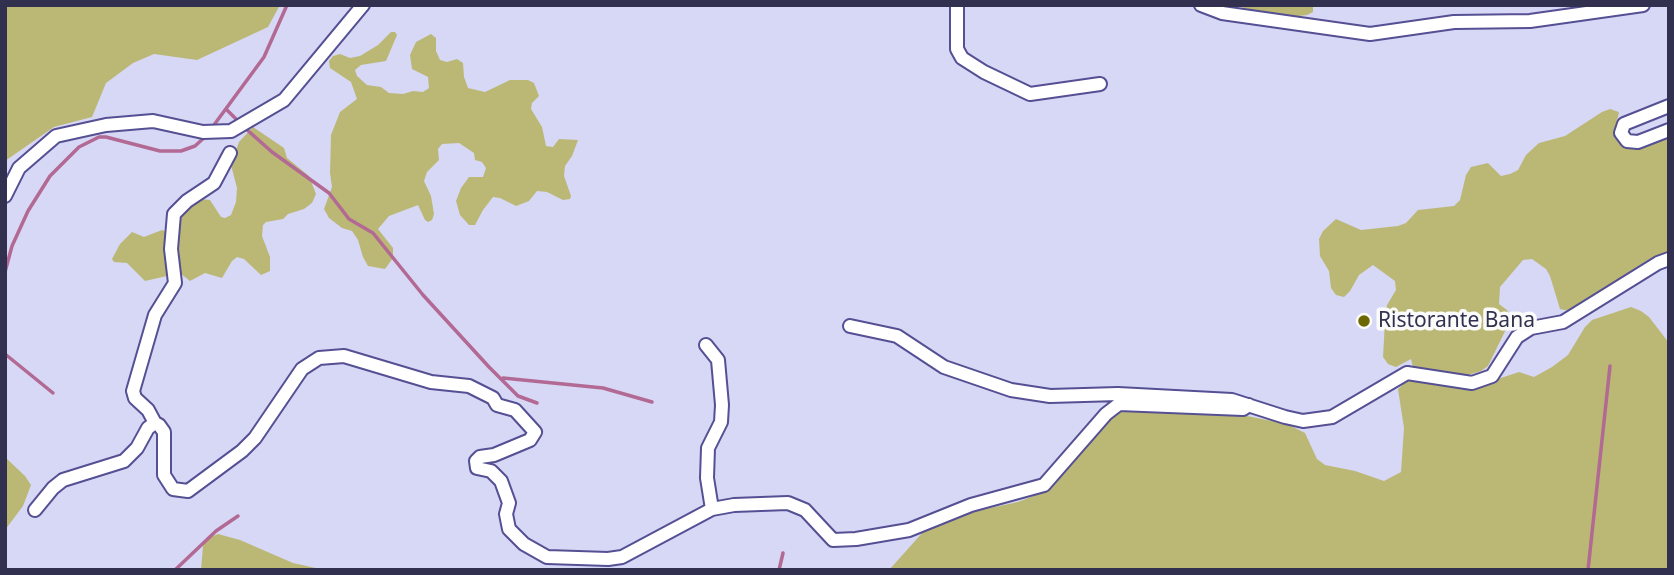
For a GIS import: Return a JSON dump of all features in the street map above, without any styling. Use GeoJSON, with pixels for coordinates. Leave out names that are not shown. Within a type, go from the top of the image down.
{"type":"FeatureCollection","features":[{"type":"Feature","properties":{"kind":"street"},"geometry":{"type":"LineString","coordinates":[[5,196],[19,168],[56,136],[106,125],[153,121],[203,132],[231,131],[284,100],[363,5]]}},
{"type":"Feature","properties":{"kind":"street"},"geometry":{"type":"LineString","coordinates":[[957,5],[957,49],[962,58],[984,72],[1030,94],[1100,84]]}},
{"type":"Feature","properties":{"kind":"street"},"geometry":{"type":"LineString","coordinates":[[1202,5],[1222,13],[1370,34],[1454,22],[1530,21],[1643,5]]}},
{"type":"Feature","properties":{"kind":"street"},"geometry":{"type":"LineString","coordinates":[[1669,107],[1624,124],[1621,133],[1626,141],[1638,142],[1669,130]]}},
{"type":"Feature","properties":{"kind":"street"},"geometry":{"type":"LineString","coordinates":[[230,153],[214,183],[187,201],[174,214],[171,249],[175,283],[155,315],[133,391],[135,398],[148,410],[155,424],[164,432],[162,471],[173,489],[188,491],[256,438],[302,369],[319,358],[344,356],[431,382],[469,386],[493,398],[497,405],[515,410],[526,419],[535,432],[530,440],[494,455],[480,457],[476,461],[477,468],[491,471],[502,481],[509,503],[506,513],[509,529],[536,552],[547,557],[622,557],[712,509],[734,505],[788,503],[805,510],[833,540],[887,535],[909,530],[971,505],[1044,485],[1106,414],[1119,404],[1243,409],[1250,405]]}},
{"type":"Feature","properties":{"kind":"street"},"geometry":{"type":"LineString","coordinates":[[850,326],[897,336],[944,367],[1011,390],[1050,396],[1118,394],[1232,400],[1303,421],[1332,417],[1408,373],[1472,383],[1492,376],[1517,337],[1531,328],[1563,322],[1658,263],[1669,259]]}},
{"type":"Feature","properties":{"kind":"street"},"geometry":{"type":"LineString","coordinates":[[706,345],[718,360],[722,405],[721,422],[708,448],[712,509]]}},
{"type":"Feature","properties":{"kind":"street"},"geometry":{"type":"LineString","coordinates":[[35,510],[53,488],[64,480],[124,461],[137,448],[148,428],[155,424]]}},
{"type":"Feature","properties":{"kind":"shaded area"},"geometry":{"type":"Polygon","coordinates":[[[5,5],[280,5],[268,27],[197,60],[154,54],[133,63],[106,83],[92,117],[54,127],[5,161],[5,5]]]}},
{"type":"Feature","properties":{"kind":"shaded area"},"geometry":{"type":"Polygon","coordinates":[[[1235,5],[1313,5],[1313,12],[1290,17],[1266,15],[1235,5]]]}},
{"type":"Feature","properties":{"kind":"shaded area"},"geometry":{"type":"Polygon","coordinates":[[[391,32],[397,35],[386,61],[361,65],[355,70],[357,76],[367,85],[381,87],[389,93],[403,94],[423,92],[429,88],[428,77],[412,69],[410,55],[416,42],[431,34],[436,38],[436,51],[440,60],[447,62],[457,59],[463,63],[468,88],[485,92],[510,80],[528,80],[534,83],[539,96],[532,103],[531,109],[542,127],[546,146],[553,147],[559,139],[578,140],[565,166],[564,176],[570,199],[563,200],[547,192],[537,191],[529,201],[516,206],[493,197],[475,225],[469,225],[460,215],[456,201],[469,177],[483,177],[486,168],[482,162],[475,160],[474,153],[459,143],[442,144],[438,149],[439,160],[427,172],[424,181],[431,196],[434,214],[432,220],[425,220],[418,205],[389,216],[378,229],[393,248],[393,258],[385,269],[368,266],[352,231],[342,228],[329,218],[324,209],[332,187],[331,135],[340,112],[357,99],[351,82],[330,68],[329,61],[340,54],[350,58],[360,56],[378,45],[391,32]]]}},
{"type":"Feature","properties":{"kind":"shaded area"},"geometry":{"type":"Polygon","coordinates":[[[1610,109],[1619,112],[1615,130],[1617,138],[1624,145],[1641,146],[1669,137],[1669,253],[1648,260],[1569,311],[1560,309],[1546,269],[1532,259],[1523,260],[1500,287],[1499,304],[1507,310],[1511,319],[1488,366],[1465,376],[1422,370],[1413,367],[1411,359],[1396,367],[1388,364],[1383,357],[1385,322],[1387,305],[1396,290],[1395,281],[1373,265],[1359,275],[1344,297],[1336,295],[1331,288],[1329,271],[1320,256],[1319,239],[1323,231],[1336,219],[1361,230],[1398,226],[1406,223],[1418,210],[1454,206],[1460,200],[1466,175],[1471,167],[1488,163],[1501,176],[1510,174],[1518,170],[1526,155],[1539,143],[1565,136],[1610,109]]]}},
{"type":"Feature","properties":{"kind":"shaded area"},"geometry":{"type":"Polygon","coordinates":[[[253,127],[284,148],[287,158],[309,176],[316,194],[312,203],[304,209],[263,225],[262,236],[270,257],[270,271],[261,275],[244,259],[237,257],[222,278],[205,273],[190,281],[180,273],[145,281],[127,263],[114,262],[112,259],[120,244],[132,232],[144,237],[162,230],[171,234],[189,206],[200,199],[210,200],[221,217],[231,215],[237,188],[231,165],[239,142],[253,127]]]}},
{"type":"Feature","properties":{"kind":"shaded area"},"geometry":{"type":"Polygon","coordinates":[[[1631,307],[1649,317],[1669,343],[1669,570],[889,570],[923,532],[967,513],[1018,502],[1044,492],[1118,410],[1155,408],[1242,415],[1287,424],[1305,433],[1317,459],[1325,465],[1384,481],[1401,472],[1404,428],[1398,389],[1408,380],[1474,387],[1519,372],[1534,377],[1568,355],[1592,320],[1631,307]]]}},
{"type":"Feature","properties":{"kind":"shaded area"},"geometry":{"type":"Polygon","coordinates":[[[5,457],[31,485],[23,506],[5,530],[5,457]]]}},
{"type":"Feature","properties":{"kind":"shaded area"},"geometry":{"type":"Polygon","coordinates":[[[218,534],[240,540],[293,563],[325,570],[201,570],[203,546],[208,538],[218,534]]]}},
{"type":"Feature","properties":{"kind":"waterway"},"geometry":{"type":"LineString","coordinates":[[211,129],[264,57],[287,5]]}},
{"type":"Feature","properties":{"kind":"waterway"},"geometry":{"type":"LineString","coordinates":[[226,109],[238,121]]}},
{"type":"Feature","properties":{"kind":"waterway"},"geometry":{"type":"LineString","coordinates":[[245,128],[272,152],[329,193],[349,219],[373,233],[423,295],[489,367],[518,396],[537,403]]}},
{"type":"Feature","properties":{"kind":"waterway"},"geometry":{"type":"LineString","coordinates":[[5,272],[12,246],[28,211],[50,176],[79,147],[99,137],[106,137],[160,151],[181,151],[195,146],[206,136]]}},
{"type":"Feature","properties":{"kind":"waterway"},"geometry":{"type":"LineString","coordinates":[[5,354],[53,393]]}},
{"type":"Feature","properties":{"kind":"waterway"},"geometry":{"type":"LineString","coordinates":[[1588,570],[1610,366]]}},
{"type":"Feature","properties":{"kind":"waterway"},"geometry":{"type":"LineString","coordinates":[[503,378],[603,388],[652,402]]}},
{"type":"Feature","properties":{"kind":"waterway"},"geometry":{"type":"LineString","coordinates":[[175,570],[216,531],[238,516]]}},
{"type":"Feature","properties":{"kind":"waterway"},"geometry":{"type":"LineString","coordinates":[[779,570],[783,553]]}},
{"type":"Feature","properties":{"kind":"place","name":"Ristorante Bana"},"geometry":{"type":"Point","coordinates":[1364,321]}}]}
